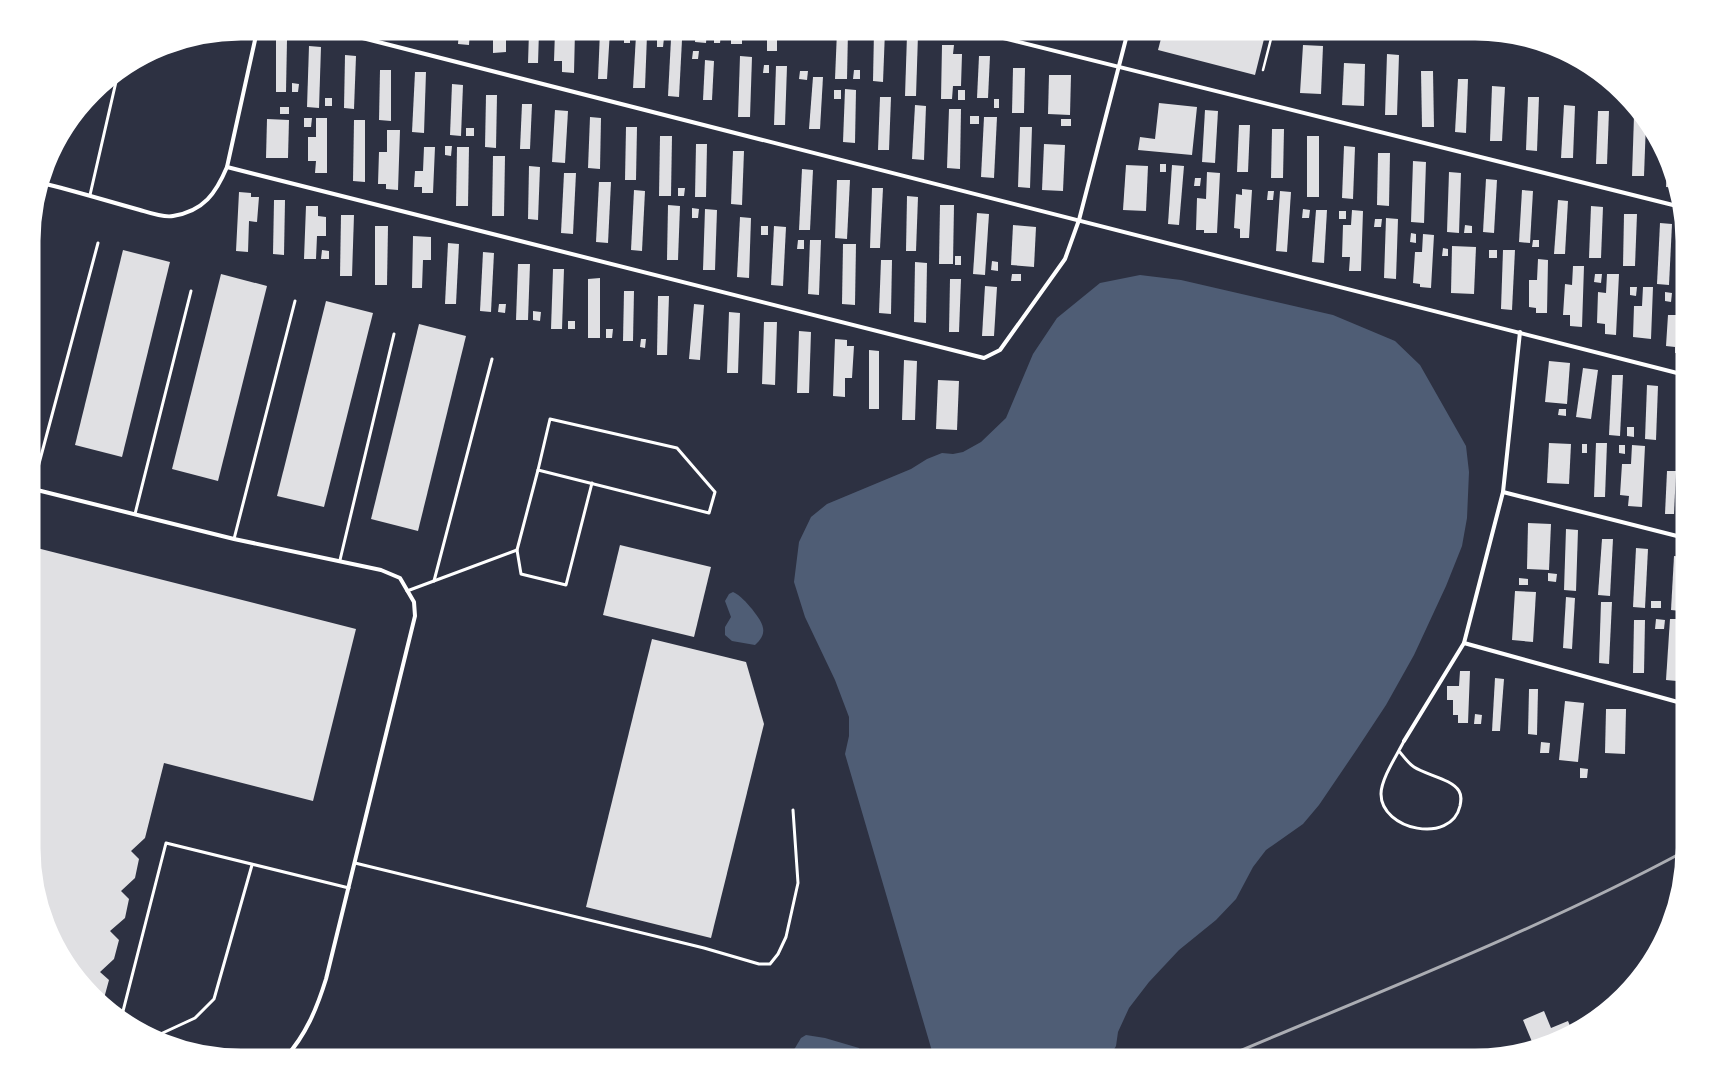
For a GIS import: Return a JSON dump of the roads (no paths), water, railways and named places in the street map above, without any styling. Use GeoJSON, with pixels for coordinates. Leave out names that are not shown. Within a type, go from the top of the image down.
{"type":"FeatureCollection","features":[{"type":"Feature","properties":{"kind":"street"},"geometry":{"type":"LineString","coordinates":[[46,184],[172,217],[190,212],[206,202],[218,188],[227,167],[255,38]]}},
{"type":"Feature","properties":{"kind":"street"},"geometry":{"type":"LineString","coordinates":[[363,38],[1678,373]]}},
{"type":"Feature","properties":{"kind":"street"},"geometry":{"type":"LineString","coordinates":[[1004,38],[1675,205]]}},
{"type":"Feature","properties":{"kind":"street"},"geometry":{"type":"LineString","coordinates":[[227,167],[984,358],[1000,350],[1065,259],[1079,220],[1126,38]]}},
{"type":"Feature","properties":{"kind":"street"},"geometry":{"type":"LineString","coordinates":[[1404,741],[1464,643],[1503,492],[1520,332]]}},
{"type":"Feature","properties":{"kind":"street"},"geometry":{"type":"LineString","coordinates":[[38,489],[234,539],[340,560],[381,570],[400,578],[414,602],[415,616],[319,1004],[308,1027],[291,1051]]}},
{"type":"Feature","properties":{"kind":"street"},"geometry":{"type":"LineString","coordinates":[[1503,492],[1678,536]]}},
{"type":"Feature","properties":{"kind":"street"},"geometry":{"type":"LineString","coordinates":[[1464,643],[1678,702]]}},
{"type":"Feature","properties":{"kind":"lane"},"geometry":{"type":"LineString","coordinates":[[90,196],[116,81]]}},
{"type":"Feature","properties":{"kind":"lane"},"geometry":{"type":"LineString","coordinates":[[38,469],[98,243]]}},
{"type":"Feature","properties":{"kind":"lane"},"geometry":{"type":"LineString","coordinates":[[135,514],[191,291]]}},
{"type":"Feature","properties":{"kind":"lane"},"geometry":{"type":"LineString","coordinates":[[234,539],[295,301]]}},
{"type":"Feature","properties":{"kind":"lane"},"geometry":{"type":"LineString","coordinates":[[340,560],[394,334]]}},
{"type":"Feature","properties":{"kind":"lane"},"geometry":{"type":"LineString","coordinates":[[434,581],[492,359]]}},
{"type":"Feature","properties":{"kind":"lane"},"geometry":{"type":"LineString","coordinates":[[538,470],[592,483],[709,513],[715,492],[677,448],[550,419],[517,550],[521,574],[566,585],[592,483]]}},
{"type":"Feature","properties":{"kind":"lane"},"geometry":{"type":"LineString","coordinates":[[408,591],[517,550]]}},
{"type":"Feature","properties":{"kind":"lane"},"geometry":{"type":"LineString","coordinates":[[1399,751],[1413,767],[1449,783],[1459,790],[1462,798],[1460,808],[1455,818],[1444,826],[1429,830],[1415,828],[1398,821],[1388,813],[1382,802],[1381,793],[1384,782],[1399,751],[1404,741]]}},
{"type":"Feature","properties":{"kind":"lane"},"geometry":{"type":"LineString","coordinates":[[355,863],[704,948],[759,964],[770,964],[778,954],[786,937],[798,883],[793,810]]}},
{"type":"Feature","properties":{"kind":"lane"},"geometry":{"type":"LineString","coordinates":[[123,1013],[166,842],[252,865],[348,888]]}},
{"type":"Feature","properties":{"kind":"lane"},"geometry":{"type":"LineString","coordinates":[[160,1034],[195,1018],[214,999],[252,865]]}},
{"type":"Feature","properties":{"kind":"water"},"geometry":{"type":"Polygon","coordinates":[[[1140,275],[1181,280],[1333,315],[1395,341],[1420,365],[1466,446],[1469,472],[1467,518],[1462,546],[1446,586],[1414,655],[1386,705],[1319,805],[1303,824],[1266,850],[1253,867],[1236,899],[1216,920],[1179,950],[1149,982],[1129,1008],[1118,1032],[1116,1046],[1113,1051],[932,1051],[845,754],[849,736],[849,717],[835,680],[805,617],[794,582],[799,542],[811,517],[827,504],[911,469],[927,459],[942,453],[953,454],[963,452],[981,442],[1006,418],[1033,354],[1057,318],[1100,283],[1140,275]]]}},
{"type":"Feature","properties":{"kind":"water"},"geometry":{"type":"Polygon","coordinates":[[[733,592],[738,595],[756,614],[763,627],[762,636],[755,645],[732,641],[725,635],[725,627],[731,617],[725,601],[729,594],[733,592]]]}},
{"type":"Feature","properties":{"kind":"water"},"geometry":{"type":"Polygon","coordinates":[[[806,1035],[825,1038],[859,1048],[860,1051],[793,1051],[801,1038],[806,1035]]]}},
{"type":"Feature","properties":{"kind":"railway"},"geometry":{"type":"LineString","coordinates":[[1240,1051],[1456,960],[1572,908],[1678,855]]}}]}
